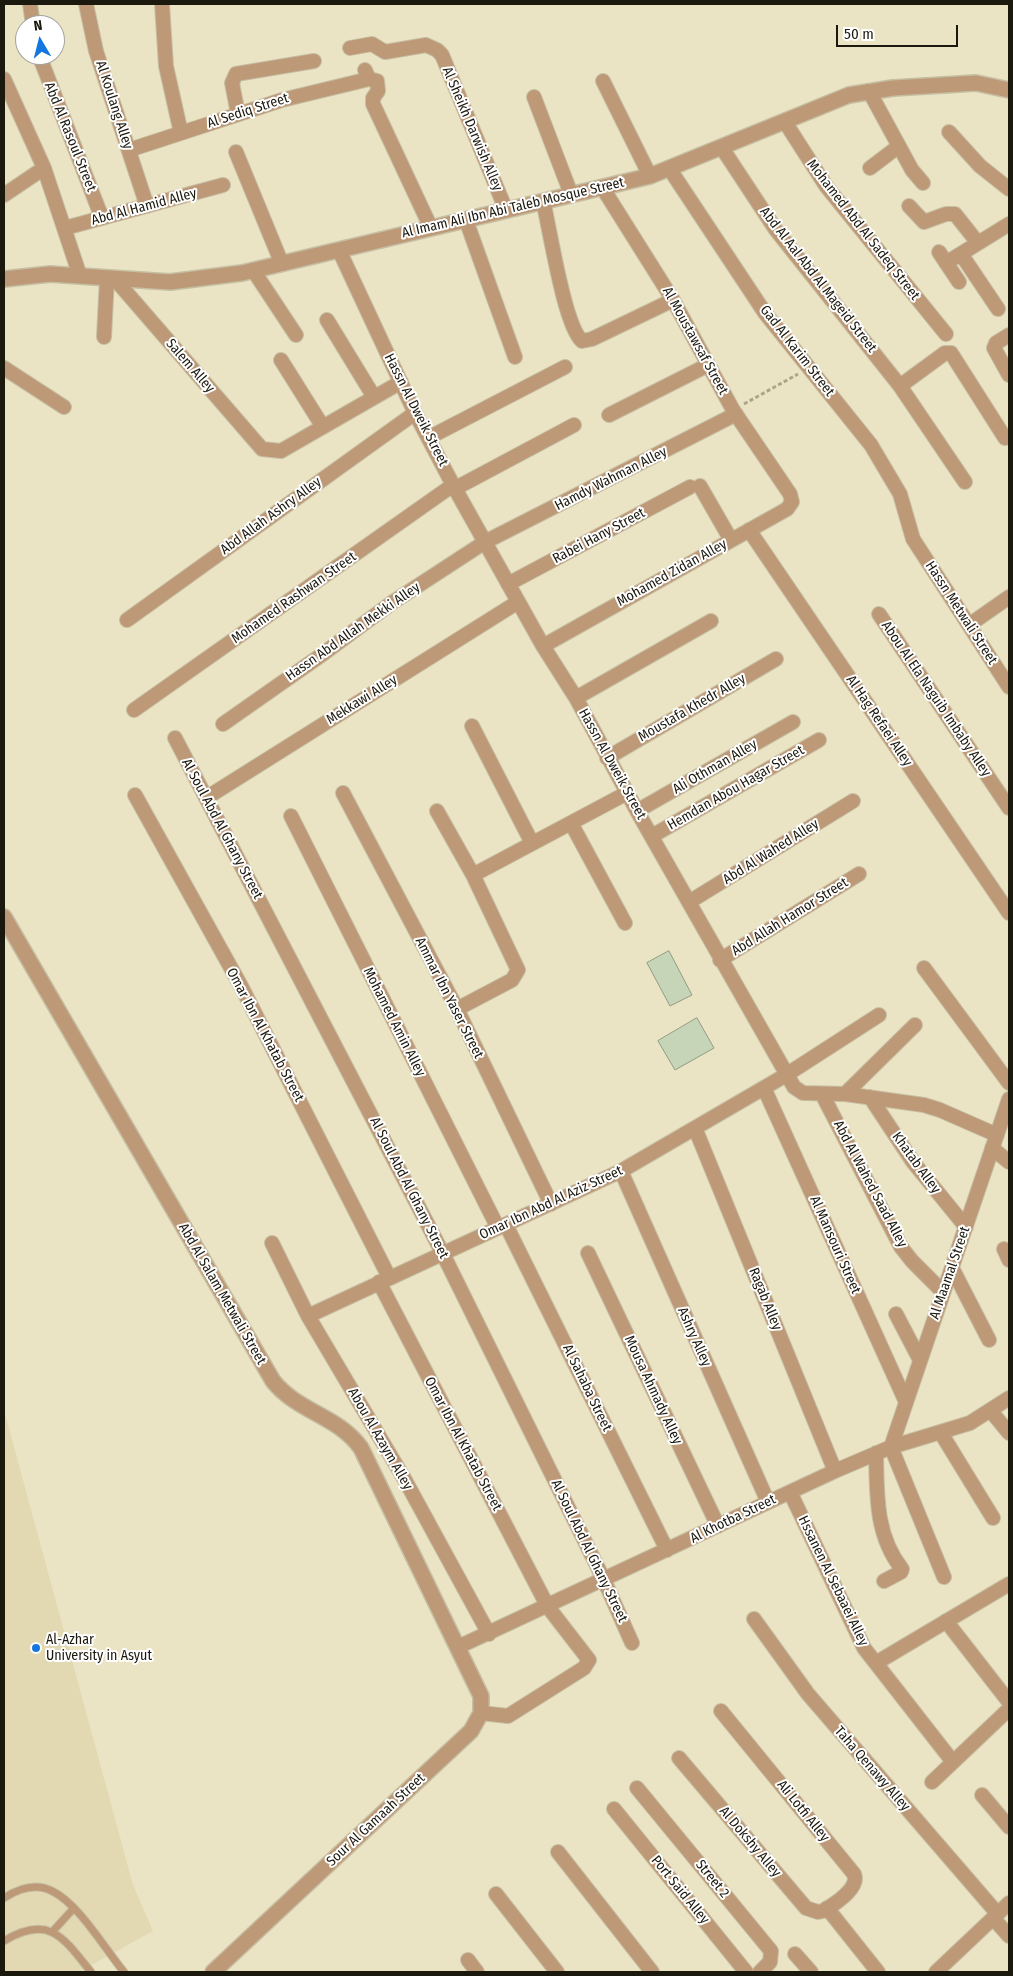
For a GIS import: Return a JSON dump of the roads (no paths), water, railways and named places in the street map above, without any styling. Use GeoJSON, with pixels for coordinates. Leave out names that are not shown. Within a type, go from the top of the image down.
{"type":"FeatureCollection","features":[{"type":"Feature","properties":{"kind":"street","name":"Al Koulang Alley"},"geometry":{"type":"LineString","coordinates":[[86,4],[96,51],[147,206]]}},
{"type":"Feature","properties":{"kind":"street"},"geometry":{"type":"LineString","coordinates":[[162,4],[166,66],[181,133]]}},
{"type":"Feature","properties":{"kind":"street","name":"Al Sheikh Darwish Alley"},"geometry":{"type":"LineString","coordinates":[[350,48],[372,44],[385,52],[426,45],[437,50],[442,55],[506,210]]}},
{"type":"Feature","properties":{"kind":"street"},"geometry":{"type":"LineString","coordinates":[[238,114],[232,83],[236,74],[314,61]]}},
{"type":"Feature","properties":{"kind":"street","name":"Abd Al Rasoul Street"},"geometry":{"type":"LineString","coordinates":[[43,65],[102,218]]}},
{"type":"Feature","properties":{"kind":"street","name":"Al Sediq Street"},"geometry":{"type":"LineString","coordinates":[[129,150],[367,74],[377,81],[378,87],[373,98],[373,104],[431,228]]}},
{"type":"Feature","properties":{"kind":"street"},"geometry":{"type":"LineString","coordinates":[[4,79],[9,103],[44,168],[80,276]]}},
{"type":"Feature","properties":{"kind":"street"},"geometry":{"type":"LineString","coordinates":[[603,81],[650,176]]}},
{"type":"Feature","properties":{"kind":"street","name":"Al Imam Ali Ibn Abi Taleb Mosque Street"},"geometry":{"type":"LineString","coordinates":[[4,278],[32,275],[80,276],[170,282],[253,270],[650,176],[785,122],[831,101],[870,91],[976,83],[1009,90]]}},
{"type":"Feature","properties":{"kind":"street"},"geometry":{"type":"LineString","coordinates":[[870,91],[914,173],[923,183]]}},
{"type":"Feature","properties":{"kind":"street"},"geometry":{"type":"LineString","coordinates":[[534,97],[571,194]]}},
{"type":"Feature","properties":{"kind":"street","name":"Mohamed Abd Al Sadeq Street"},"geometry":{"type":"LineString","coordinates":[[785,122],[826,186],[946,334]]}},
{"type":"Feature","properties":{"kind":"street"},"geometry":{"type":"LineString","coordinates":[[949,132],[980,166],[1009,189]]}},
{"type":"Feature","properties":{"kind":"street"},"geometry":{"type":"LineString","coordinates":[[870,168],[899,146]]}},
{"type":"Feature","properties":{"kind":"street","name":"Abd Al Aal Abd Al Mageid Street"},"geometry":{"type":"LineString","coordinates":[[722,148],[776,230],[900,386],[965,482]]}},
{"type":"Feature","properties":{"kind":"street"},"geometry":{"type":"LineString","coordinates":[[236,152],[282,264]]}},
{"type":"Feature","properties":{"kind":"street"},"geometry":{"type":"LineString","coordinates":[[4,195],[44,168]]}},
{"type":"Feature","properties":{"kind":"street","name":"Gad Al Karim Street"},"geometry":{"type":"LineString","coordinates":[[669,168],[765,313],[852,420],[888,472],[900,494],[913,539]]}},
{"type":"Feature","properties":{"kind":"street","name":"Abd Al Hamid Alley"},"geometry":{"type":"LineString","coordinates":[[65,228],[223,185]]}},
{"type":"Feature","properties":{"kind":"street","name":"Al Moustawsaf Street"},"geometry":{"type":"LineString","coordinates":[[602,186],[673,300],[734,412],[790,494]]}},
{"type":"Feature","properties":{"kind":"street"},"geometry":{"type":"LineString","coordinates":[[543,201],[568,314],[576,336],[582,341],[592,339],[673,300]]}},
{"type":"Feature","properties":{"kind":"street"},"geometry":{"type":"LineString","coordinates":[[909,206],[924,222],[946,214],[955,214],[978,243]]}},
{"type":"Feature","properties":{"kind":"street"},"geometry":{"type":"LineString","coordinates":[[466,220],[515,357]]}},
{"type":"Feature","properties":{"kind":"street"},"geometry":{"type":"LineString","coordinates":[[960,282],[943,257],[961,254],[1009,224]]}},
{"type":"Feature","properties":{"kind":"street","name":"Hassn Al Dweik Street"},"geometry":{"type":"LineString","coordinates":[[339,250],[415,413],[430,437],[518,602],[576,698],[637,811],[786,1075],[799,1091],[870,1097],[940,1110],[994,1142],[1009,1162]]}},
{"type":"Feature","properties":{"kind":"street"},"geometry":{"type":"LineString","coordinates":[[961,254],[998,309]]}},
{"type":"Feature","properties":{"kind":"street"},"geometry":{"type":"LineString","coordinates":[[253,270],[296,335]]}},
{"type":"Feature","properties":{"kind":"street"},"geometry":{"type":"LineString","coordinates":[[104,337],[111,278]]}},
{"type":"Feature","properties":{"kind":"street","name":"Salem Alley"},"geometry":{"type":"LineString","coordinates":[[111,278],[262,449],[281,451],[323,427]]}},
{"type":"Feature","properties":{"kind":"street"},"geometry":{"type":"LineString","coordinates":[[327,320],[374,397]]}},
{"type":"Feature","properties":{"kind":"street"},"geometry":{"type":"LineString","coordinates":[[1009,335],[996,343],[994,348],[1009,375]]}},
{"type":"Feature","properties":{"kind":"street"},"geometry":{"type":"LineString","coordinates":[[900,386],[946,353],[951,353],[1005,438]]}},
{"type":"Feature","properties":{"kind":"street"},"geometry":{"type":"LineString","coordinates":[[280,360],[323,427],[401,382]]}},
{"type":"Feature","properties":{"kind":"street"},"geometry":{"type":"LineString","coordinates":[[609,415],[708,365]]}},
{"type":"Feature","properties":{"kind":"street"},"geometry":{"type":"LineString","coordinates":[[430,437],[565,367]]}},
{"type":"Feature","properties":{"kind":"street"},"geometry":{"type":"LineString","coordinates":[[4,368],[64,407]]}},
{"type":"Feature","properties":{"kind":"street","name":"Hamdy Wahman Alley"},"geometry":{"type":"LineString","coordinates":[[485,542],[734,412]]}},
{"type":"Feature","properties":{"kind":"street","name":"Abd Allah Ashry Alley"},"geometry":{"type":"LineString","coordinates":[[127,620],[415,413]]}},
{"type":"Feature","properties":{"kind":"street","name":"Mohamed Rashwan Street"},"geometry":{"type":"LineString","coordinates":[[134,710],[455,486],[574,425]]}},
{"type":"Feature","properties":{"kind":"street","name":"Rabei Hany Street"},"geometry":{"type":"LineString","coordinates":[[508,584],[695,487],[732,540]]}},
{"type":"Feature","properties":{"kind":"street","name":"Mohamed Zidan Alley"},"geometry":{"type":"LineString","coordinates":[[543,646],[787,509],[792,502],[790,494]]}},
{"type":"Feature","properties":{"kind":"street","name":"Al Hag Refaei Alley"},"geometry":{"type":"LineString","coordinates":[[749,530],[1009,913]]}},
{"type":"Feature","properties":{"kind":"street","name":"Hassn Metwali Street"},"geometry":{"type":"LineString","coordinates":[[913,539],[1009,687]]}},
{"type":"Feature","properties":{"kind":"street","name":"Hassn Abd Allah Mekki Alley"},"geometry":{"type":"LineString","coordinates":[[223,724],[393,602],[485,542]]}},
{"type":"Feature","properties":{"kind":"street"},"geometry":{"type":"LineString","coordinates":[[969,625],[1009,597]]}},
{"type":"Feature","properties":{"kind":"street","name":"Mekkawi Alley"},"geometry":{"type":"LineString","coordinates":[[206,798],[518,602]]}},
{"type":"Feature","properties":{"kind":"street","name":"Abou Al Ela Naguib Imbaby Alley"},"geometry":{"type":"LineString","coordinates":[[879,614],[1009,808]]}},
{"type":"Feature","properties":{"kind":"street"},"geometry":{"type":"LineString","coordinates":[[576,698],[711,620]]}},
{"type":"Feature","properties":{"kind":"street","name":"Moustafa Khedr Alley"},"geometry":{"type":"LineString","coordinates":[[608,758],[776,659]]}},
{"type":"Feature","properties":{"kind":"street","name":"Ali Othman Alley"},"geometry":{"type":"LineString","coordinates":[[637,811],[793,722]]}},
{"type":"Feature","properties":{"kind":"street"},"geometry":{"type":"LineString","coordinates":[[472,726],[532,843]]}},
{"type":"Feature","properties":{"kind":"street","name":"Al Soul Abd Al Ghany Street"},"geometry":{"type":"LineString","coordinates":[[175,738],[442,1252],[604,1580],[632,1643]]}},
{"type":"Feature","properties":{"kind":"street","name":"Hemdan Abou Hagar Street"},"geometry":{"type":"LineString","coordinates":[[652,836],[819,740]]}},
{"type":"Feature","properties":{"kind":"street","name":"Ammar Ibn Yaser Street"},"geometry":{"type":"LineString","coordinates":[[344,793],[457,1009],[551,1204]]}},
{"type":"Feature","properties":{"kind":"street"},"geometry":{"type":"LineString","coordinates":[[474,875],[627,793]]}},
{"type":"Feature","properties":{"kind":"street","name":"Omar Ibn Al Khatab Street"},"geometry":{"type":"LineString","coordinates":[[135,795],[241,986],[384,1280],[548,1607],[588,1656],[588,1664],[508,1716],[482,1712]]}},
{"type":"Feature","properties":{"kind":"street","name":"Abd Al Wahed Alley"},"geometry":{"type":"LineString","coordinates":[[689,902],[853,801]]}},
{"type":"Feature","properties":{"kind":"street"},"geometry":{"type":"LineString","coordinates":[[437,811],[474,875],[518,970],[512,980],[457,1009]]}},
{"type":"Feature","properties":{"kind":"street","name":"Mohamed Amin Alley"},"geometry":{"type":"LineString","coordinates":[[291,816],[502,1227]]}},
{"type":"Feature","properties":{"kind":"street"},"geometry":{"type":"LineString","coordinates":[[571,823],[625,924]]}},
{"type":"Feature","properties":{"kind":"street","name":"Abd Allah Hamor Street"},"geometry":{"type":"LineString","coordinates":[[720,960],[859,874]]}},
{"type":"Feature","properties":{"kind":"street","name":"Abd Al Salam Metwali Street"},"geometry":{"type":"LineString","coordinates":[[4,917],[273,1381],[297,1404],[339,1425],[361,1448],[458,1647]]}},
{"type":"Feature","properties":{"kind":"street"},"geometry":{"type":"LineString","coordinates":[[924,968],[1009,1083]]}},
{"type":"Feature","properties":{"kind":"street","name":"Omar Ibn Abd Al Aziz Street"},"geometry":{"type":"LineString","coordinates":[[308,1316],[442,1252],[502,1227],[621,1171],[786,1075],[879,1015]]}},
{"type":"Feature","properties":{"kind":"street"},"geometry":{"type":"LineString","coordinates":[[845,1094],[915,1025]]}},
{"type":"Feature","properties":{"kind":"street","name":"Al Mansouri Street"},"geometry":{"type":"LineString","coordinates":[[764,1088],[906,1402]]}},
{"type":"Feature","properties":{"kind":"street","name":"Abd Al Wahed Saad Alley"},"geometry":{"type":"LineString","coordinates":[[822,1094],[901,1247],[912,1262],[943,1292]]}},
{"type":"Feature","properties":{"kind":"street","name":"Khatab Alley"},"geometry":{"type":"LineString","coordinates":[[870,1097],[914,1162],[966,1227]]}},
{"type":"Feature","properties":{"kind":"street","name":"Al Maamal Street"},"geometry":{"type":"LineString","coordinates":[[890,1447],[1009,1099]]}},
{"type":"Feature","properties":{"kind":"street","name":"Ragab Alley"},"geometry":{"type":"LineString","coordinates":[[695,1128],[835,1470]]}},
{"type":"Feature","properties":{"kind":"street","name":"Ashry Alley"},"geometry":{"type":"LineString","coordinates":[[621,1171],[768,1502]]}},
{"type":"Feature","properties":{"kind":"street","name":"Al Sahaba Street"},"geometry":{"type":"LineString","coordinates":[[502,1227],[667,1550]]}},
{"type":"Feature","properties":{"kind":"street","name":"Abou Al Azaym Alley"},"geometry":{"type":"LineString","coordinates":[[272,1243],[308,1316],[405,1480],[489,1634]]}},
{"type":"Feature","properties":{"kind":"street","name":"Mousa Ahmady Alley"},"geometry":{"type":"LineString","coordinates":[[588,1253],[718,1526]]}},
{"type":"Feature","properties":{"kind":"street"},"geometry":{"type":"LineString","coordinates":[[952,1268],[989,1340]]}},
{"type":"Feature","properties":{"kind":"street"},"geometry":{"type":"LineString","coordinates":[[896,1314],[920,1360]]}},
{"type":"Feature","properties":{"kind":"street","name":"Al Khotba Street"},"geometry":{"type":"LineString","coordinates":[[458,1647],[548,1607],[835,1470],[890,1447],[914,1439],[941,1434],[970,1423],[1009,1398]]}},
{"type":"Feature","properties":{"kind":"street"},"geometry":{"type":"LineString","coordinates":[[990,1410],[1009,1433]]}},
{"type":"Feature","properties":{"kind":"street"},"geometry":{"type":"LineString","coordinates":[[941,1434],[993,1518]]}},
{"type":"Feature","properties":{"kind":"street"},"geometry":{"type":"LineString","coordinates":[[890,1447],[944,1577]]}},
{"type":"Feature","properties":{"kind":"street"},"geometry":{"type":"LineString","coordinates":[[876,1453],[880,1523],[889,1549],[902,1568],[901,1572],[884,1581]]}},
{"type":"Feature","properties":{"kind":"street","name":"Hssanen Al Sebaaei Alley"},"geometry":{"type":"LineString","coordinates":[[790,1492],[852,1626],[876,1663],[953,1762]]}},
{"type":"Feature","properties":{"kind":"street"},"geometry":{"type":"LineString","coordinates":[[876,1663],[1009,1584]]}},
{"type":"Feature","properties":{"kind":"street","name":"Taha Qenawy Alley"},"geometry":{"type":"LineString","coordinates":[[754,1619],[814,1701],[995,1915],[1009,1936]]}},
{"type":"Feature","properties":{"kind":"street"},"geometry":{"type":"LineString","coordinates":[[946,1622],[1009,1702]]}},
{"type":"Feature","properties":{"kind":"street"},"geometry":{"type":"LineString","coordinates":[[458,1647],[481,1696],[482,1712]]}},
{"type":"Feature","properties":{"kind":"street"},"geometry":{"type":"LineString","coordinates":[[932,1782],[1009,1709]]}},
{"type":"Feature","properties":{"kind":"street","name":"Sour Al Gamaah Street"},"geometry":{"type":"LineString","coordinates":[[213,1972],[471,1731],[482,1712]]}},
{"type":"Feature","properties":{"kind":"street","name":"Ali Lotfi Alley"},"geometry":{"type":"LineString","coordinates":[[721,1712],[854,1874],[856,1880],[854,1886],[827,1908]]}},
{"type":"Feature","properties":{"kind":"street","name":"Al Dokshy Alley"},"geometry":{"type":"LineString","coordinates":[[680,1758],[806,1908],[818,1912],[827,1908]]}},
{"type":"Feature","properties":{"kind":"street","name":"Street 2"},"geometry":{"type":"LineString","coordinates":[[637,1788],[771,1951],[770,1962],[760,1972]]}},
{"type":"Feature","properties":{"kind":"street"},"geometry":{"type":"LineString","coordinates":[[982,1795],[1009,1827]]}},
{"type":"Feature","properties":{"kind":"street","name":"Port Said Alley"},"geometry":{"type":"LineString","coordinates":[[614,1809],[746,1972]]}},
{"type":"Feature","properties":{"kind":"street"},"geometry":{"type":"LineString","coordinates":[[558,1852],[652,1972]]}},
{"type":"Feature","properties":{"kind":"street"},"geometry":{"type":"LineString","coordinates":[[496,1894],[557,1972]]}},
{"type":"Feature","properties":{"kind":"street"},"geometry":{"type":"LineString","coordinates":[[941,1971],[1009,1902]]}},
{"type":"Feature","properties":{"kind":"street"},"geometry":{"type":"LineString","coordinates":[[827,1908],[878,1972]]}},
{"type":"Feature","properties":{"kind":"street"},"geometry":{"type":"LineString","coordinates":[[795,1954],[812,1972]]}},
{"type":"Feature","properties":{"kind":"street"},"geometry":{"type":"LineString","coordinates":[[468,1960],[477,1972]]}},
{"type":"Feature","properties":{"kind":"lane"},"geometry":{"type":"LineString","coordinates":[[4,1898],[15,1891],[34,1887],[52,1891],[74,1908],[124,1972]]}},
{"type":"Feature","properties":{"kind":"lane"},"geometry":{"type":"LineString","coordinates":[[53,1931],[74,1908]]}},
{"type":"Feature","properties":{"kind":"lane"},"geometry":{"type":"LineString","coordinates":[[4,1941],[17,1933],[38,1927],[53,1931],[74,1951],[91,1972]]}},
{"type":"Feature","properties":{"kind":"place","name":"Al-Azhar University in Asyut"},"geometry":{"type":"Point","coordinates":[36,1648]}}]}
